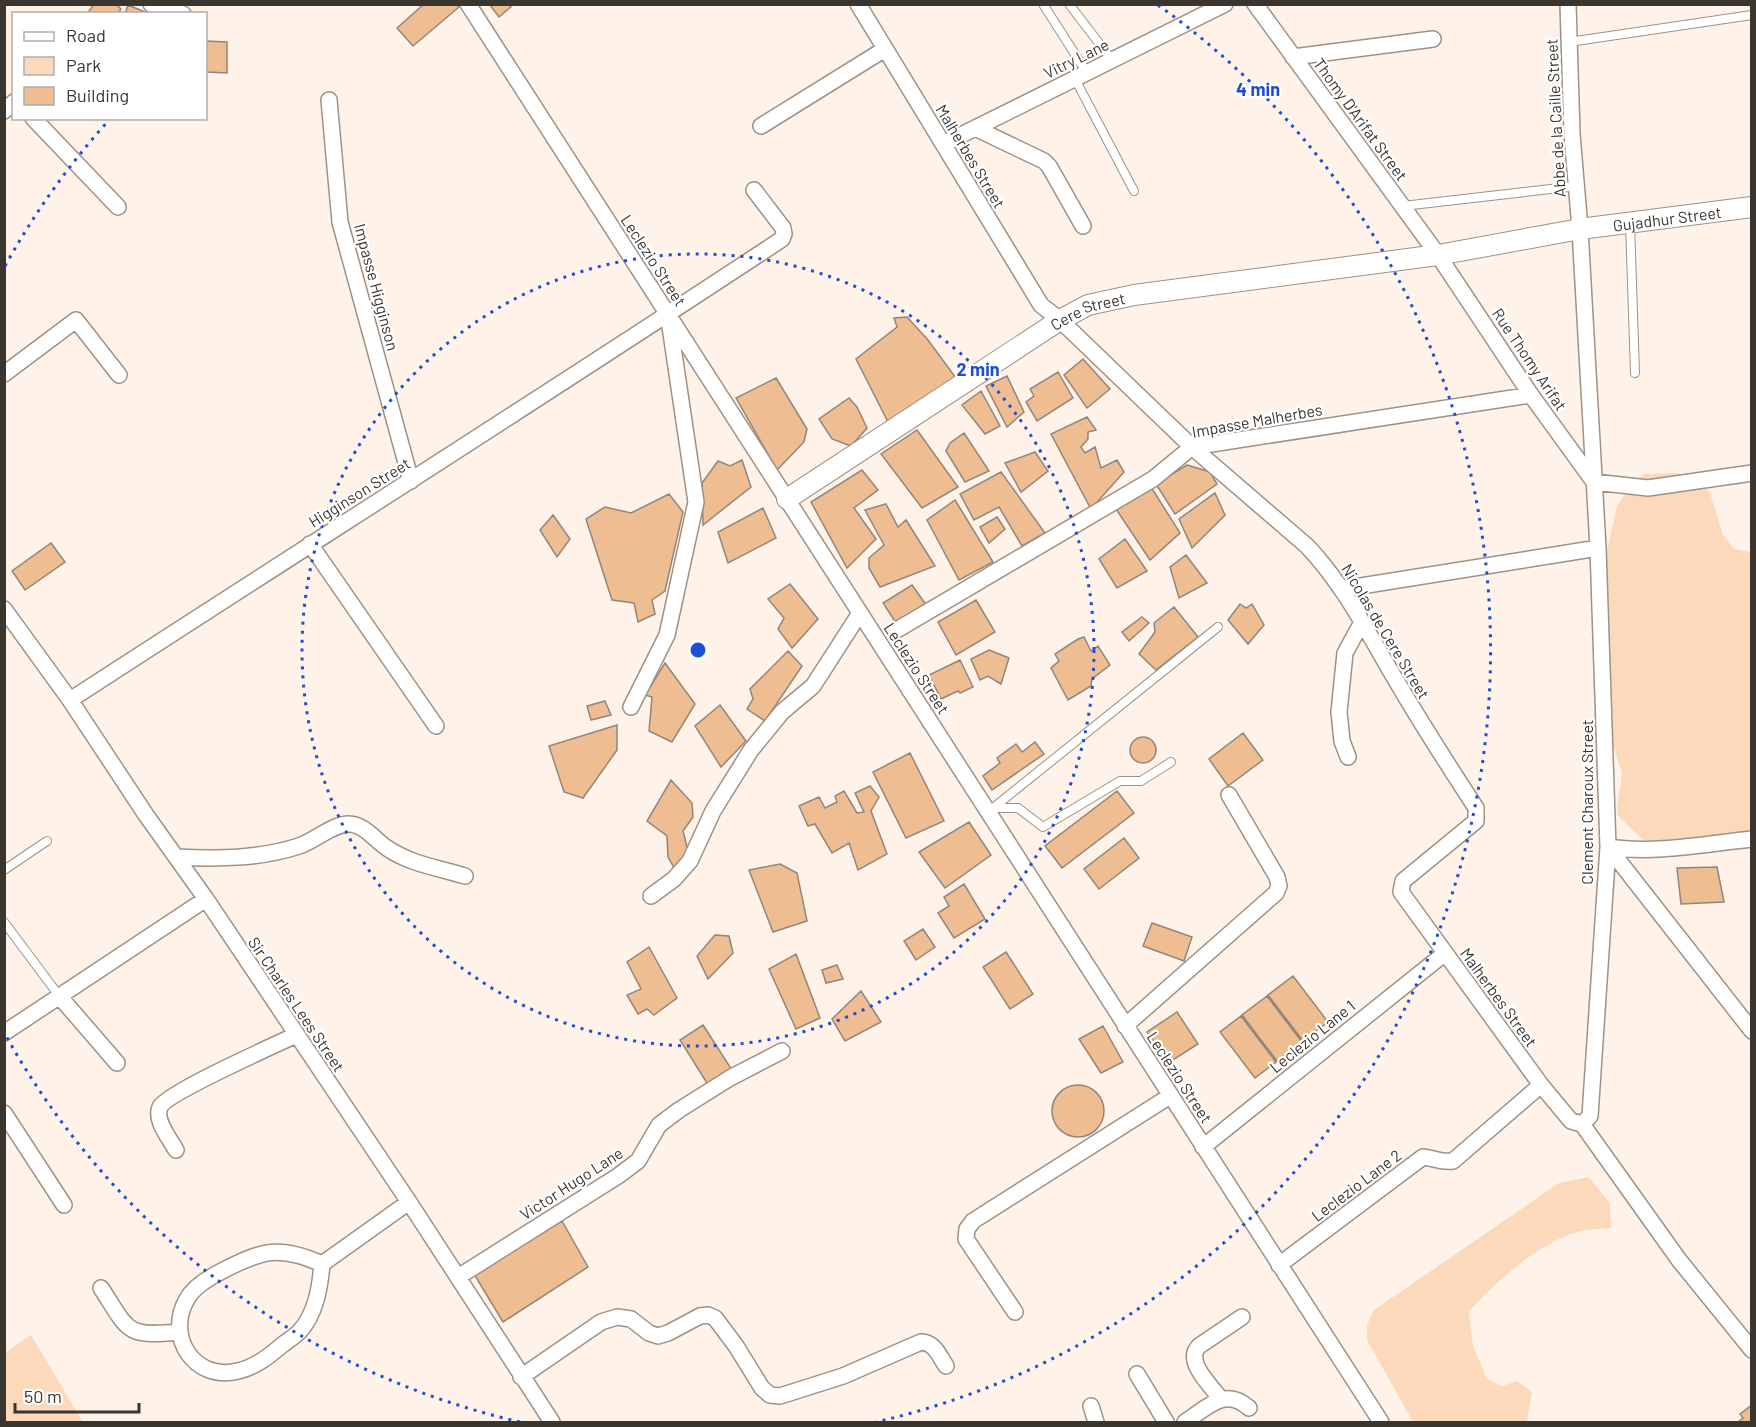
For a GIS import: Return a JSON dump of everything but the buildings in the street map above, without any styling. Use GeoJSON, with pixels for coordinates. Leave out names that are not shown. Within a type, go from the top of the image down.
{"type":"FeatureCollection","features":[{"type":"Feature","properties":{"kind":"street"},"geometry":{"type":"LineString","coordinates":[[152,4],[177,12]]}},
{"type":"Feature","properties":{"kind":"street","name":"Leclezio Street"},"geometry":{"type":"LineString","coordinates":[[468,4],[860,613],[991,810],[1125,1026],[1380,1422]]}},
{"type":"Feature","properties":{"kind":"street","name":"Malherbes Street"},"geometry":{"type":"LineString","coordinates":[[858,4],[1041,305],[1060,320]]}},
{"type":"Feature","properties":{"kind":"street","name":"Vitry Lane"},"geometry":{"type":"LineString","coordinates":[[943,144],[1225,4]]}},
{"type":"Feature","properties":{"kind":"street","name":"Thomy D'Arifat Street"},"geometry":{"type":"LineString","coordinates":[[1255,4],[1438,255]]}},
{"type":"Feature","properties":{"kind":"street","name":"Abbe de la Caille Street"},"geometry":{"type":"LineString","coordinates":[[1568,4],[1572,134],[1580,229]]}},
{"type":"Feature","properties":{"kind":"street"},"geometry":{"type":"LineString","coordinates":[[1293,57],[1433,39]]}},
{"type":"Feature","properties":{"kind":"street"},"geometry":{"type":"LineString","coordinates":[[761,126],[885,49]]}},
{"type":"Feature","properties":{"kind":"street","name":"Impasse Higginson"},"geometry":{"type":"LineString","coordinates":[[329,100],[340,222],[411,481]]}},
{"type":"Feature","properties":{"kind":"street"},"geometry":{"type":"LineString","coordinates":[[35,120],[118,207]]}},
{"type":"Feature","properties":{"kind":"street"},"geometry":{"type":"LineString","coordinates":[[975,129],[1044,161],[1083,226]]}},
{"type":"Feature","properties":{"kind":"street","name":"Higginson Street"},"geometry":{"type":"LineString","coordinates":[[70,700],[782,239],[783,228],[754,190]]}},
{"type":"Feature","properties":{"kind":"street","name":"Gujadhur Street"},"geometry":{"type":"LineString","coordinates":[[1438,255],[1580,229],[1752,207]]}},
{"type":"Feature","properties":{"kind":"street","name":"Clement Charoux Street"},"geometry":{"type":"LineString","coordinates":[[1580,229],[1598,548],[1608,847],[1590,1116],[1582,1124]]}},
{"type":"Feature","properties":{"kind":"street","name":"Cere Street"},"geometry":{"type":"LineString","coordinates":[[787,500],[1060,320],[1088,305],[1134,295],[1438,255]]}},
{"type":"Feature","properties":{"kind":"street","name":"Rue Thomy Arifat"},"geometry":{"type":"LineString","coordinates":[[1438,255],[1531,395],[1594,482]]}},
{"type":"Feature","properties":{"kind":"street"},"geometry":{"type":"LineString","coordinates":[[631,706],[667,635],[696,502],[668,314]]}},
{"type":"Feature","properties":{"kind":"street"},"geometry":{"type":"LineString","coordinates":[[4,374],[76,320],[119,375]]}},
{"type":"Feature","properties":{"kind":"street","name":"Nicolas de Cere Street"},"geometry":{"type":"LineString","coordinates":[[1060,320],[1192,447],[1307,546],[1342,588],[1419,720],[1476,807],[1476,821],[1403,880]]}},
{"type":"Feature","properties":{"kind":"street","name":"Impasse Malherbes"},"geometry":{"type":"LineString","coordinates":[[896,631],[1153,479],[1192,447],[1531,395]]}},
{"type":"Feature","properties":{"kind":"street"},"geometry":{"type":"LineString","coordinates":[[1594,482],[1648,488],[1752,473]]}},
{"type":"Feature","properties":{"kind":"street"},"geometry":{"type":"LineString","coordinates":[[310,544],[436,726]]}},
{"type":"Feature","properties":{"kind":"street"},"geometry":{"type":"LineString","coordinates":[[1342,588],[1598,548]]}},
{"type":"Feature","properties":{"kind":"street","name":"Sir Charles Lees Street"},"geometry":{"type":"LineString","coordinates":[[4,609],[70,700],[206,899],[409,1202],[552,1422]]}},
{"type":"Feature","properties":{"kind":"street"},"geometry":{"type":"LineString","coordinates":[[651,896],[674,879],[690,861],[713,811],[751,750],[782,712],[813,686],[860,613]]}},
{"type":"Feature","properties":{"kind":"street"},"geometry":{"type":"LineString","coordinates":[[1348,757],[1342,741],[1339,712],[1346,653],[1362,622]]}},
{"type":"Feature","properties":{"kind":"street"},"geometry":{"type":"LineString","coordinates":[[1125,1026],[1276,893],[1279,886],[1277,877],[1229,795]]}},
{"type":"Feature","properties":{"kind":"street"},"geometry":{"type":"LineString","coordinates":[[176,857],[207,859],[274,853],[301,846],[340,826],[349,824],[359,826],[388,849],[416,862],[465,876]]}},
{"type":"Feature","properties":{"kind":"street"},"geometry":{"type":"LineString","coordinates":[[1608,847],[1631,850],[1650,849],[1752,839]]}},
{"type":"Feature","properties":{"kind":"street"},"geometry":{"type":"LineString","coordinates":[[1608,847],[1752,1031]]}},
{"type":"Feature","properties":{"kind":"street","name":"Malherbes Street"},"geometry":{"type":"LineString","coordinates":[[1403,880],[1401,892],[1444,954],[1541,1085],[1571,1121],[1582,1124]]}},
{"type":"Feature","properties":{"kind":"street"},"geometry":{"type":"LineString","coordinates":[[4,1033],[206,899]]}},
{"type":"Feature","properties":{"kind":"street","name":"Leclezio Lane 1"},"geometry":{"type":"LineString","coordinates":[[1203,1147],[1444,954]]}},
{"type":"Feature","properties":{"kind":"street"},"geometry":{"type":"LineString","coordinates":[[60,997],[117,1063]]}},
{"type":"Feature","properties":{"kind":"street"},"geometry":{"type":"LineString","coordinates":[[176,1150],[160,1122],[160,1108],[164,1103],[196,1084],[296,1035]]}},
{"type":"Feature","properties":{"kind":"street","name":"Victor Hugo Lane"},"geometry":{"type":"LineString","coordinates":[[458,1277],[625,1171],[638,1161],[658,1125],[679,1110],[730,1078],[782,1050]]}},
{"type":"Feature","properties":{"kind":"street","name":"Leclezio Lane 2"},"geometry":{"type":"LineString","coordinates":[[1279,1265],[1423,1157],[1442,1163],[1453,1161],[1541,1085]]}},
{"type":"Feature","properties":{"kind":"street"},"geometry":{"type":"LineString","coordinates":[[1015,1312],[966,1239],[967,1229],[974,1221],[1170,1096]]}},
{"type":"Feature","properties":{"kind":"street"},"geometry":{"type":"LineString","coordinates":[[4,1113],[64,1205]]}},
{"type":"Feature","properties":{"kind":"street"},"geometry":{"type":"LineString","coordinates":[[1582,1124],[1679,1260],[1752,1350]]}},
{"type":"Feature","properties":{"kind":"street"},"geometry":{"type":"LineString","coordinates":[[322,1264],[409,1202]]}},
{"type":"Feature","properties":{"kind":"street"},"geometry":{"type":"LineString","coordinates":[[279,1251],[298,1253],[322,1264],[320,1290],[312,1311],[300,1331],[266,1359],[236,1372],[221,1372],[206,1367],[185,1351],[178,1332],[181,1312],[188,1296],[208,1278],[242,1260],[279,1251]]}},
{"type":"Feature","properties":{"kind":"street"},"geometry":{"type":"LineString","coordinates":[[101,1288],[126,1326],[135,1332],[148,1335],[178,1332]]}},
{"type":"Feature","properties":{"kind":"street"},"geometry":{"type":"LineString","coordinates":[[521,1377],[602,1322],[617,1317],[631,1319],[648,1334],[658,1335],[668,1333],[700,1316],[708,1315],[715,1318],[736,1346],[762,1388],[770,1395],[780,1396],[843,1376],[921,1342],[928,1342],[933,1346],[946,1366]]}},
{"type":"Feature","properties":{"kind":"street"},"geometry":{"type":"LineString","coordinates":[[1221,1399],[1195,1363],[1193,1356],[1199,1346],[1242,1317]]}},
{"type":"Feature","properties":{"kind":"street"},"geometry":{"type":"LineString","coordinates":[[1137,1374],[1166,1422]]}},
{"type":"Feature","properties":{"kind":"street"},"geometry":{"type":"LineString","coordinates":[[1185,1422],[1229,1396],[1249,1407]]}},
{"type":"Feature","properties":{"kind":"street"},"geometry":{"type":"LineString","coordinates":[[1091,1406],[1096,1422]]}},
{"type":"Feature","properties":{"kind":"lane"},"geometry":{"type":"LineString","coordinates":[[1043,4],[1081,76],[1134,191]]}},
{"type":"Feature","properties":{"kind":"lane"},"geometry":{"type":"LineString","coordinates":[[1069,4],[1112,60]]}},
{"type":"Feature","properties":{"kind":"lane"},"geometry":{"type":"LineString","coordinates":[[1569,42],[1752,15]]}},
{"type":"Feature","properties":{"kind":"lane"},"geometry":{"type":"LineString","coordinates":[[1402,206],[1577,186]]}},
{"type":"Feature","properties":{"kind":"lane"},"geometry":{"type":"LineString","coordinates":[[1630,222],[1635,373]]}},
{"type":"Feature","properties":{"kind":"lane"},"geometry":{"type":"LineString","coordinates":[[991,810],[1218,627]]}},
{"type":"Feature","properties":{"kind":"lane"},"geometry":{"type":"LineString","coordinates":[[991,810],[1018,808],[1043,827],[1120,781],[1141,781],[1171,762]]}},
{"type":"Feature","properties":{"kind":"lane"},"geometry":{"type":"LineString","coordinates":[[4,870],[47,841]]}},
{"type":"Feature","properties":{"kind":"lane"},"geometry":{"type":"LineString","coordinates":[[4,922],[60,997]]}},
{"type":"Feature","properties":{"kind":"green space"},"geometry":{"type":"Polygon","coordinates":[[[1676,473],[1700,480],[1710,493],[1723,535],[1734,549],[1751,552],[1751,830],[1722,838],[1657,844],[1642,839],[1618,816],[1617,807],[1622,773],[1614,748],[1599,727],[1602,573],[1617,506],[1632,485],[1644,474],[1676,473]]]}},
{"type":"Feature","properties":{"kind":"green space"},"geometry":{"type":"Polygon","coordinates":[[[1589,1177],[1610,1204],[1611,1228],[1578,1232],[1545,1246],[1504,1277],[1469,1311],[1473,1346],[1487,1379],[1502,1386],[1517,1381],[1532,1392],[1527,1422],[1413,1422],[1367,1340],[1367,1325],[1374,1310],[1559,1183],[1589,1177]]]}},
{"type":"Feature","properties":{"kind":"green space"},"geometry":{"type":"Polygon","coordinates":[[[31,1335],[83,1422],[5,1422],[5,1353],[31,1335]]]}}]}
